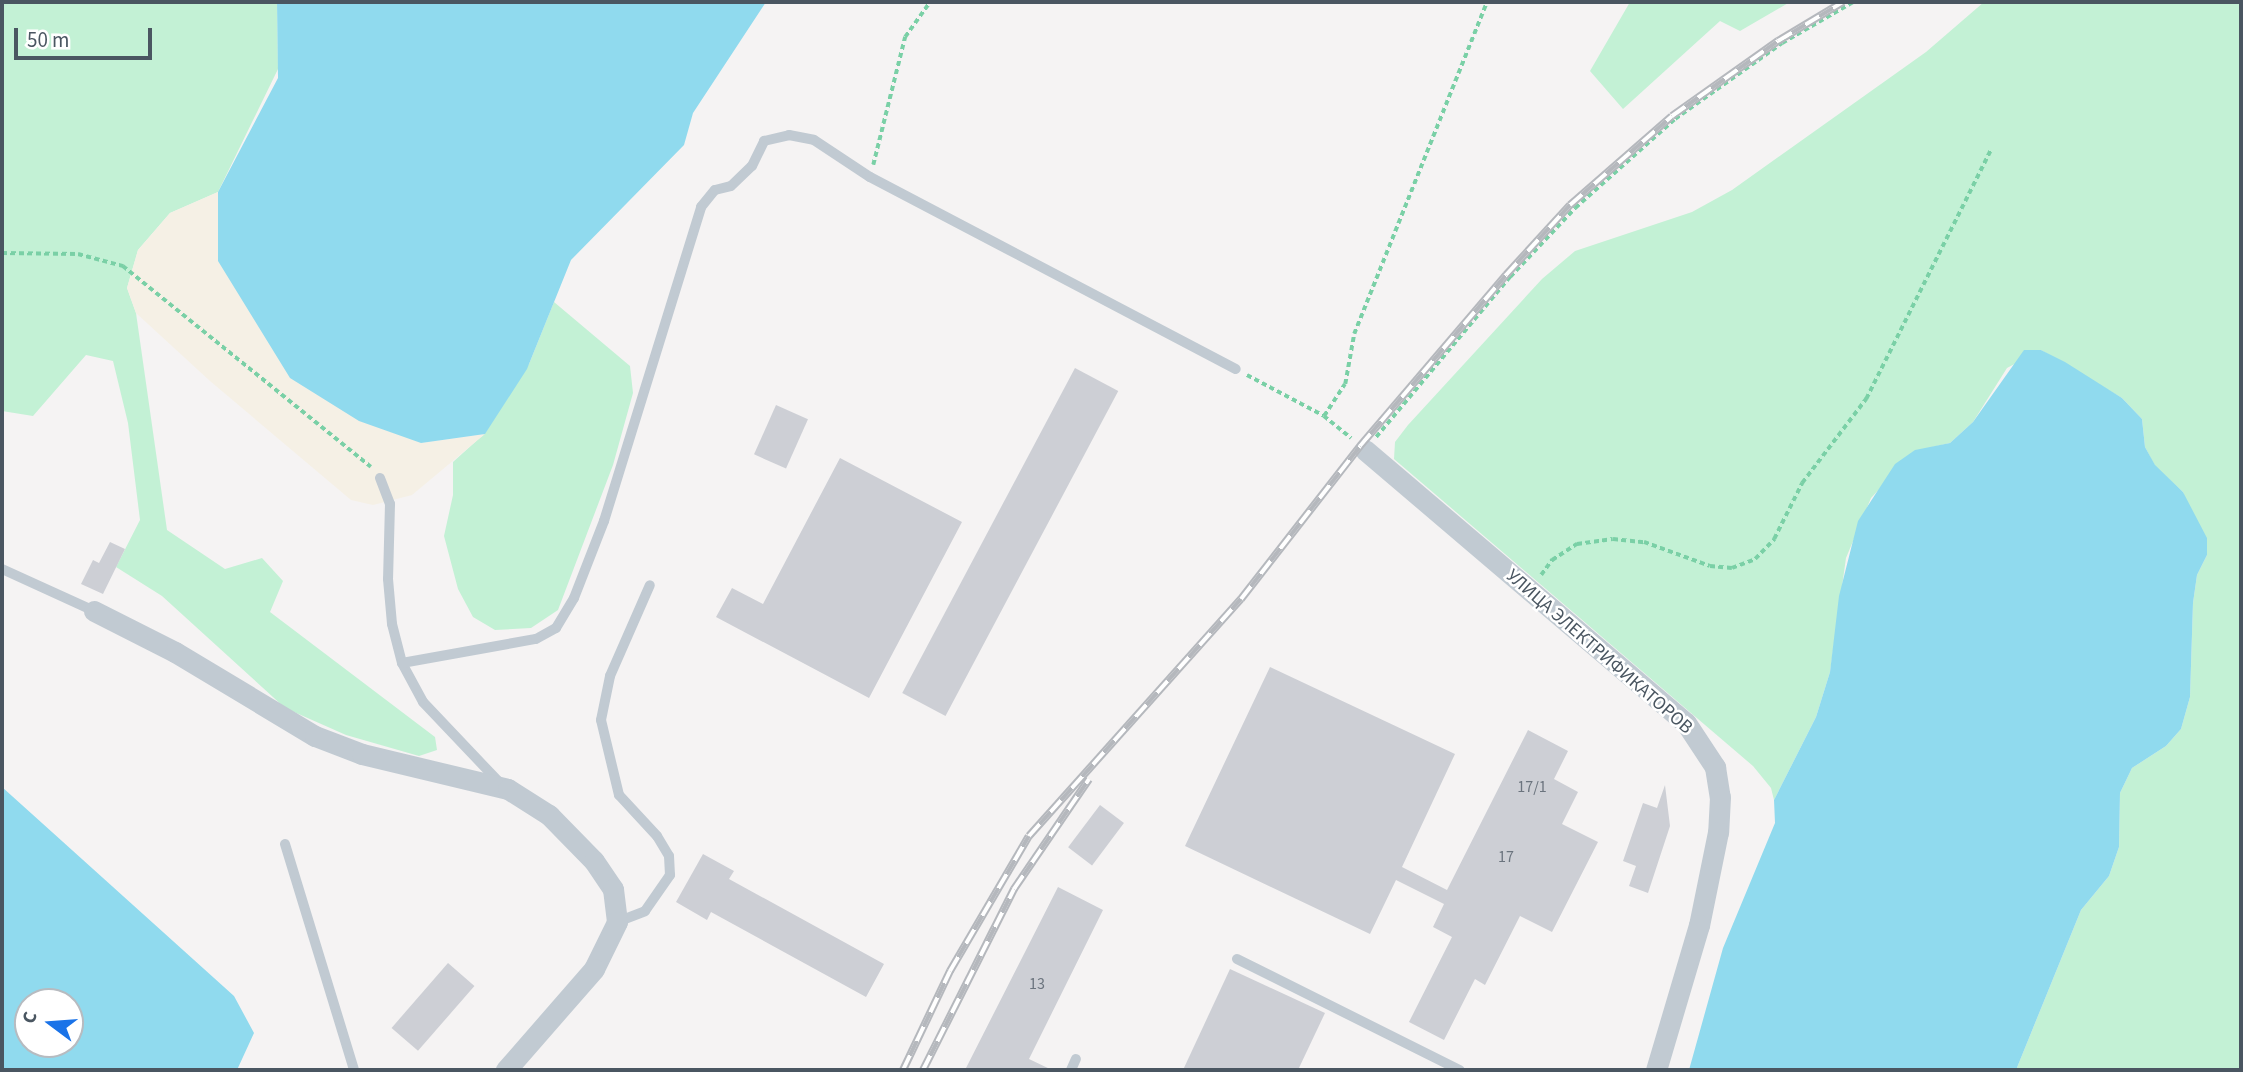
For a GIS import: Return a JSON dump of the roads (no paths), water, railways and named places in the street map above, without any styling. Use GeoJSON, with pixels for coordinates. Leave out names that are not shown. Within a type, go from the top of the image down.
{"type":"FeatureCollection","features":[{"type":"Feature","properties":{"kind":"street","name":"УЛИЦА ЭЛЕКТРИФИКАТОРОВ"},"geometry":{"type":"LineString","coordinates":[[1365,450],[1686,723],[1716,767],[1718,832],[1699,925],[1657,1070]]}},
{"type":"Feature","properties":{"kind":"street"},"geometry":{"type":"LineString","coordinates":[[94,611],[175,653],[315,736],[362,754],[508,789],[549,816],[594,861],[613,889],[617,922],[594,969],[506,1070]]}},
{"type":"Feature","properties":{"kind":"lane"},"geometry":{"type":"LineString","coordinates":[[402,663],[536,639],[556,628],[574,598],[604,521],[701,207],[715,190],[731,186],[752,166],[764,141],[789,135],[814,140],[870,177],[1236,369]]}},
{"type":"Feature","properties":{"kind":"lane"},"geometry":{"type":"LineString","coordinates":[[380,478],[390,504],[390,602],[402,663],[423,702],[447,731],[508,789]]}},
{"type":"Feature","properties":{"kind":"lane"},"geometry":{"type":"LineString","coordinates":[[2,569],[94,611]]}},
{"type":"Feature","properties":{"kind":"lane"},"geometry":{"type":"LineString","coordinates":[[617,922],[645,911],[663,892],[670,875],[669,856],[657,836],[619,795],[601,720],[610,677],[650,585]]}},
{"type":"Feature","properties":{"kind":"lane"},"geometry":{"type":"LineString","coordinates":[[285,844],[354,1070]]}},
{"type":"Feature","properties":{"kind":"lane"},"geometry":{"type":"LineString","coordinates":[[1237,959],[1460,1070]]}},
{"type":"Feature","properties":{"kind":"lane"},"geometry":{"type":"LineString","coordinates":[[1070,1070],[1076,1059]]}},
{"type":"Feature","properties":{"kind":"water"},"geometry":{"type":"Polygon","coordinates":[[[277,2],[766,2],[693,113],[684,145],[571,260],[527,369],[485,434],[421,443],[359,421],[290,378],[218,261],[218,192],[278,78],[277,2]]]}},
{"type":"Feature","properties":{"kind":"water"},"geometry":{"type":"Polygon","coordinates":[[[2024,350],[2041,350],[2122,398],[2142,419],[2145,447],[2155,465],[2183,492],[2207,538],[2207,555],[2197,575],[2193,603],[2190,697],[2181,729],[2166,746],[2132,768],[2120,793],[2119,847],[2109,876],[2081,910],[2016,1070],[1689,1070],[1723,948],[1775,823],[1774,800],[1816,717],[1830,672],[1839,596],[1858,521],[1895,464],[1915,450],[1950,443],[1973,422],[2024,350]]]}},
{"type":"Feature","properties":{"kind":"water"},"geometry":{"type":"Polygon","coordinates":[[[2,787],[234,996],[254,1033],[237,1070],[2,1070],[2,787]]]}},
{"type":"Feature","properties":{"kind":"railway"},"geometry":{"type":"LineString","coordinates":[[903,1070],[950,971],[1029,836],[1241,599],[1360,446],[1506,275],[1570,205],[1672,116],[1778,41],[1843,2]]}},
{"type":"Feature","properties":{"kind":"railway"},"geometry":{"type":"LineString","coordinates":[[923,1070],[1014,889],[1089,779]]}}]}
